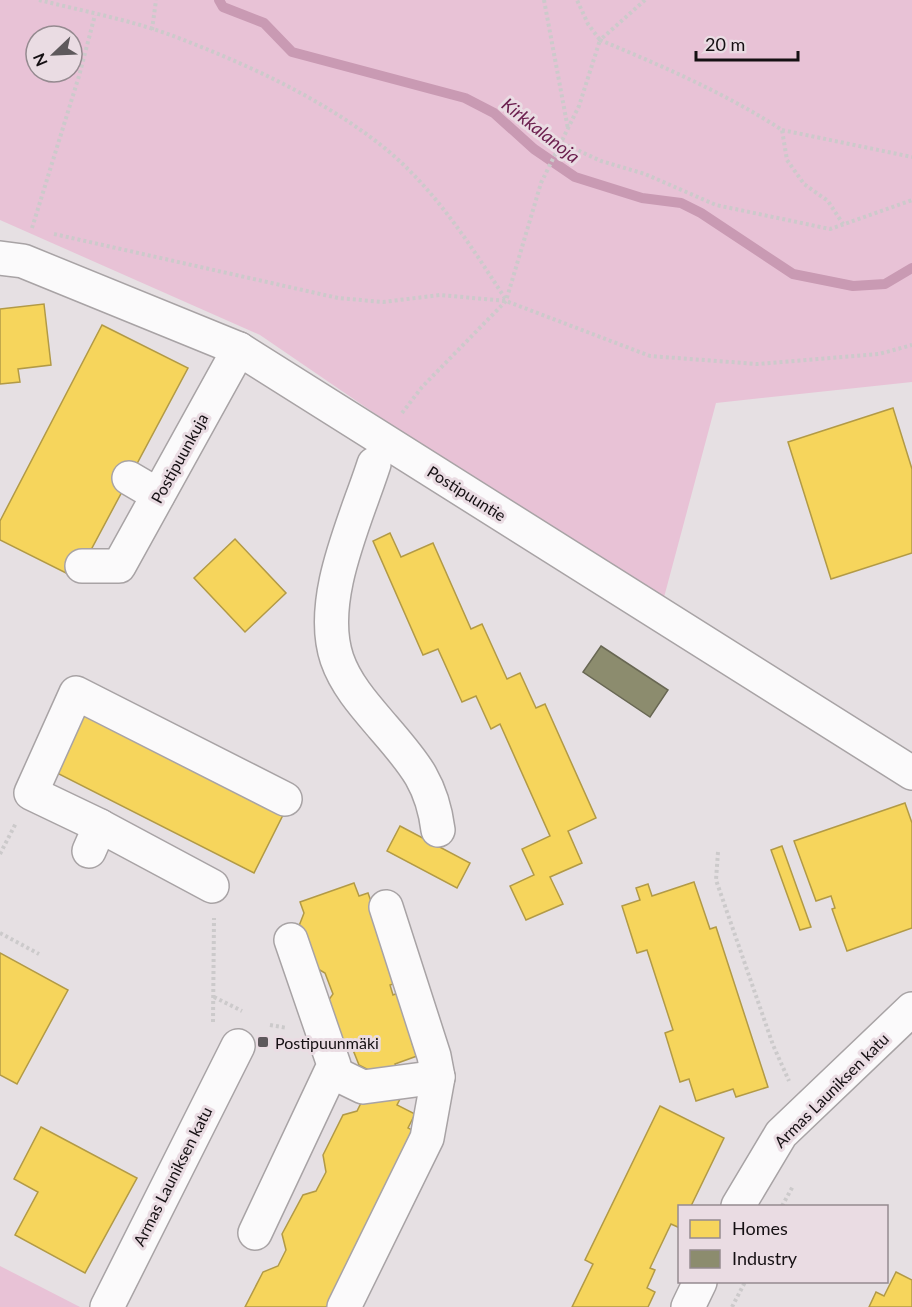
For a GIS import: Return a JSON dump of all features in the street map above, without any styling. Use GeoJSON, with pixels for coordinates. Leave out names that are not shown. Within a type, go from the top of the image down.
{"type":"FeatureCollection","features":[{"type":"Feature","properties":{"kind":"street","name":"Postipuuntie"},"geometry":{"type":"LineString","coordinates":[[0,258],[23,261],[239,349],[380,452],[912,773]]}},
{"type":"Feature","properties":{"kind":"street","name":"Postipuunkuja"},"geometry":{"type":"LineString","coordinates":[[82,566],[119,566],[239,349]]}},
{"type":"Feature","properties":{"kind":"street"},"geometry":{"type":"LineString","coordinates":[[380,452],[349,529],[337,584],[332,637],[337,659],[347,682],[419,769],[435,806],[438,830]]}},
{"type":"Feature","properties":{"kind":"street"},"geometry":{"type":"LineString","coordinates":[[129,478],[158,495]]}},
{"type":"Feature","properties":{"kind":"street"},"geometry":{"type":"LineString","coordinates":[[212,886],[94,839],[31,793],[76,693],[285,800]]}},
{"type":"Feature","properties":{"kind":"street"},"geometry":{"type":"LineString","coordinates":[[344,1307],[427,1138],[438,1077],[434,1056],[386,907]]}},
{"type":"Feature","properties":{"kind":"street"},"geometry":{"type":"LineString","coordinates":[[255,1233],[334,1065],[291,940]]}},
{"type":"Feature","properties":{"kind":"street","name":"Armas Launiksen katu"},"geometry":{"type":"LineString","coordinates":[[739,1205],[781,1134],[912,1009]]}},
{"type":"Feature","properties":{"kind":"street","name":"Armas Launiksen katu"},"geometry":{"type":"LineString","coordinates":[[107,1307],[238,1046]]}},
{"type":"Feature","properties":{"kind":"street"},"geometry":{"type":"LineString","coordinates":[[332,1072],[363,1087],[438,1077]]}},
{"type":"Feature","properties":{"kind":"street"},"geometry":{"type":"LineString","coordinates":[[688,1307],[699,1283]]}},
{"type":"Feature","properties":{"kind":"path"},"geometry":{"type":"LineString","coordinates":[[39,0],[174,36],[309,96],[378,142],[421,183],[471,245],[507,301]]}},
{"type":"Feature","properties":{"kind":"path"},"geometry":{"type":"LineString","coordinates":[[153,30],[156,0]]}},
{"type":"Feature","properties":{"kind":"path"},"geometry":{"type":"LineString","coordinates":[[544,0],[568,129]]}},
{"type":"Feature","properties":{"kind":"path"},"geometry":{"type":"LineString","coordinates":[[577,0],[588,24],[600,40],[655,63],[754,112],[782,130],[912,157]]}},
{"type":"Feature","properties":{"kind":"path"},"geometry":{"type":"LineString","coordinates":[[380,452],[422,387],[507,301],[541,183],[579,106],[600,40],[645,0]]}},
{"type":"Feature","properties":{"kind":"path"},"geometry":{"type":"LineString","coordinates":[[32,229],[80,76],[95,15]]}},
{"type":"Feature","properties":{"kind":"path"},"geometry":{"type":"LineString","coordinates":[[782,130],[787,160],[804,184],[828,201],[843,224]]}},
{"type":"Feature","properties":{"kind":"path"},"geometry":{"type":"LineString","coordinates":[[562,143],[601,161],[645,174],[716,205],[830,229],[912,200]]}},
{"type":"Feature","properties":{"kind":"path"},"geometry":{"type":"LineString","coordinates":[[25,230],[32,229],[338,298],[383,302],[440,295],[507,301],[650,356],[757,364],[879,354],[912,345]]}},
{"type":"Feature","properties":{"kind":"path"},"geometry":{"type":"LineString","coordinates":[[718,852],[716,880],[773,1045],[790,1084]]}},
{"type":"Feature","properties":{"kind":"path"},"geometry":{"type":"LineString","coordinates":[[212,886],[215,966],[213,1025]]}},
{"type":"Feature","properties":{"kind":"path"},"geometry":{"type":"LineString","coordinates":[[0,933],[39,954]]}},
{"type":"Feature","properties":{"kind":"path"},"geometry":{"type":"LineString","coordinates":[[732,1307],[744,1283]]}},
{"type":"Feature","properties":{"kind":"shaded area"},"geometry":{"type":"Polygon","coordinates":[[[0,0],[912,0],[912,382],[716,403],[663,601],[418,443],[260,335],[0,220],[0,0]]]}},
{"type":"Feature","properties":{"kind":"shaded area"},"geometry":{"type":"Polygon","coordinates":[[[0,1266],[80,1307],[0,1307],[0,1266]]]}},
{"type":"Feature","properties":{"kind":"building: Homes"},"geometry":{"type":"Polygon","coordinates":[[[44,304],[51,365],[18,369],[20,382],[0,384],[0,309],[44,304]]]}},
{"type":"Feature","properties":{"kind":"building: Homes"},"geometry":{"type":"Polygon","coordinates":[[[102,325],[188,368],[76,578],[0,540],[0,521],[102,325]]]}},
{"type":"Feature","properties":{"kind":"building: Homes"},"geometry":{"type":"Polygon","coordinates":[[[893,408],[912,469],[912,553],[831,579],[788,442],[893,408]]]}},
{"type":"Feature","properties":{"kind":"building: Homes"},"geometry":{"type":"Polygon","coordinates":[[[390,533],[401,557],[433,543],[471,629],[482,624],[507,679],[520,673],[536,708],[545,704],[596,818],[568,831],[582,863],[550,877],[563,904],[526,920],[510,886],[534,875],[522,849],[550,836],[500,724],[491,729],[476,696],[462,702],[438,649],[423,655],[373,541],[390,533]]]}},
{"type":"Feature","properties":{"kind":"building: Homes"},"geometry":{"type":"Polygon","coordinates":[[[235,539],[286,593],[245,632],[194,578],[235,539]]]}},
{"type":"Feature","properties":{"kind":"building: Homes"},"geometry":{"type":"Polygon","coordinates":[[[86,712],[284,813],[254,873],[55,772],[86,712]]]}},
{"type":"Feature","properties":{"kind":"building: Homes"},"geometry":{"type":"Polygon","coordinates":[[[905,803],[912,823],[912,928],[847,951],[832,909],[835,908],[831,896],[816,901],[794,841],[905,803]]]}},
{"type":"Feature","properties":{"kind":"building: Homes"},"geometry":{"type":"Polygon","coordinates":[[[400,826],[470,863],[457,888],[387,851],[400,826]]]}},
{"type":"Feature","properties":{"kind":"building: Homes"},"geometry":{"type":"Polygon","coordinates":[[[782,846],[811,927],[800,930],[771,850],[782,846]]]}},
{"type":"Feature","properties":{"kind":"building: Homes"},"geometry":{"type":"Polygon","coordinates":[[[694,882],[710,929],[716,927],[768,1087],[736,1097],[733,1089],[696,1101],[689,1079],[680,1082],[665,1033],[673,1030],[647,950],[637,953],[622,906],[640,900],[636,888],[648,884],[652,896],[694,882]]]}},
{"type":"Feature","properties":{"kind":"building: Homes"},"geometry":{"type":"Polygon","coordinates":[[[354,883],[359,896],[368,893],[400,982],[390,985],[393,995],[403,991],[421,1040],[412,1043],[417,1056],[395,1064],[397,1070],[380,1076],[359,1065],[353,1050],[342,1047],[326,1004],[333,994],[325,973],[313,966],[299,926],[304,913],[300,902],[354,883]]]}},
{"type":"Feature","properties":{"kind":"building: Homes"},"geometry":{"type":"Polygon","coordinates":[[[0,953],[68,990],[17,1084],[0,1075],[0,953]]]}},
{"type":"Feature","properties":{"kind":"building: Homes"},"geometry":{"type":"Polygon","coordinates":[[[382,1089],[400,1099],[397,1105],[415,1114],[408,1128],[420,1134],[331,1307],[245,1307],[263,1272],[278,1266],[286,1250],[282,1234],[303,1195],[316,1191],[326,1172],[323,1155],[343,1115],[357,1111],[364,1097],[382,1089]]]}},
{"type":"Feature","properties":{"kind":"building: Homes"},"geometry":{"type":"Polygon","coordinates":[[[660,1106],[724,1138],[691,1205],[678,1205],[678,1227],[671,1224],[650,1268],[655,1270],[647,1288],[655,1292],[648,1307],[572,1307],[593,1264],[585,1260],[660,1106]]]}},
{"type":"Feature","properties":{"kind":"building: Homes"},"geometry":{"type":"Polygon","coordinates":[[[41,1127],[137,1178],[85,1273],[15,1235],[38,1192],[14,1179],[41,1127]]]}},
{"type":"Feature","properties":{"kind":"building: Homes"},"geometry":{"type":"Polygon","coordinates":[[[896,1272],[912,1280],[912,1307],[869,1307],[876,1292],[884,1296],[896,1272]]]}},
{"type":"Feature","properties":{"kind":"building: Industry"},"geometry":{"type":"Polygon","coordinates":[[[601,646],[668,690],[650,717],[583,672],[601,646]]]}},
{"type":"Feature","properties":{"kind":"waterway","name":"Kirkkalanoja"},"geometry":{"type":"LineString","coordinates":[[219,0],[223,7],[264,23],[292,52],[465,98],[494,113],[534,149],[575,177],[642,198],[681,203],[701,213],[793,274],[853,286],[885,284],[912,268]]}},
{"type":"Feature","properties":{"kind":"place","name":"Postipuunmäki"},"geometry":{"type":"Point","coordinates":[263,1042]}}]}
